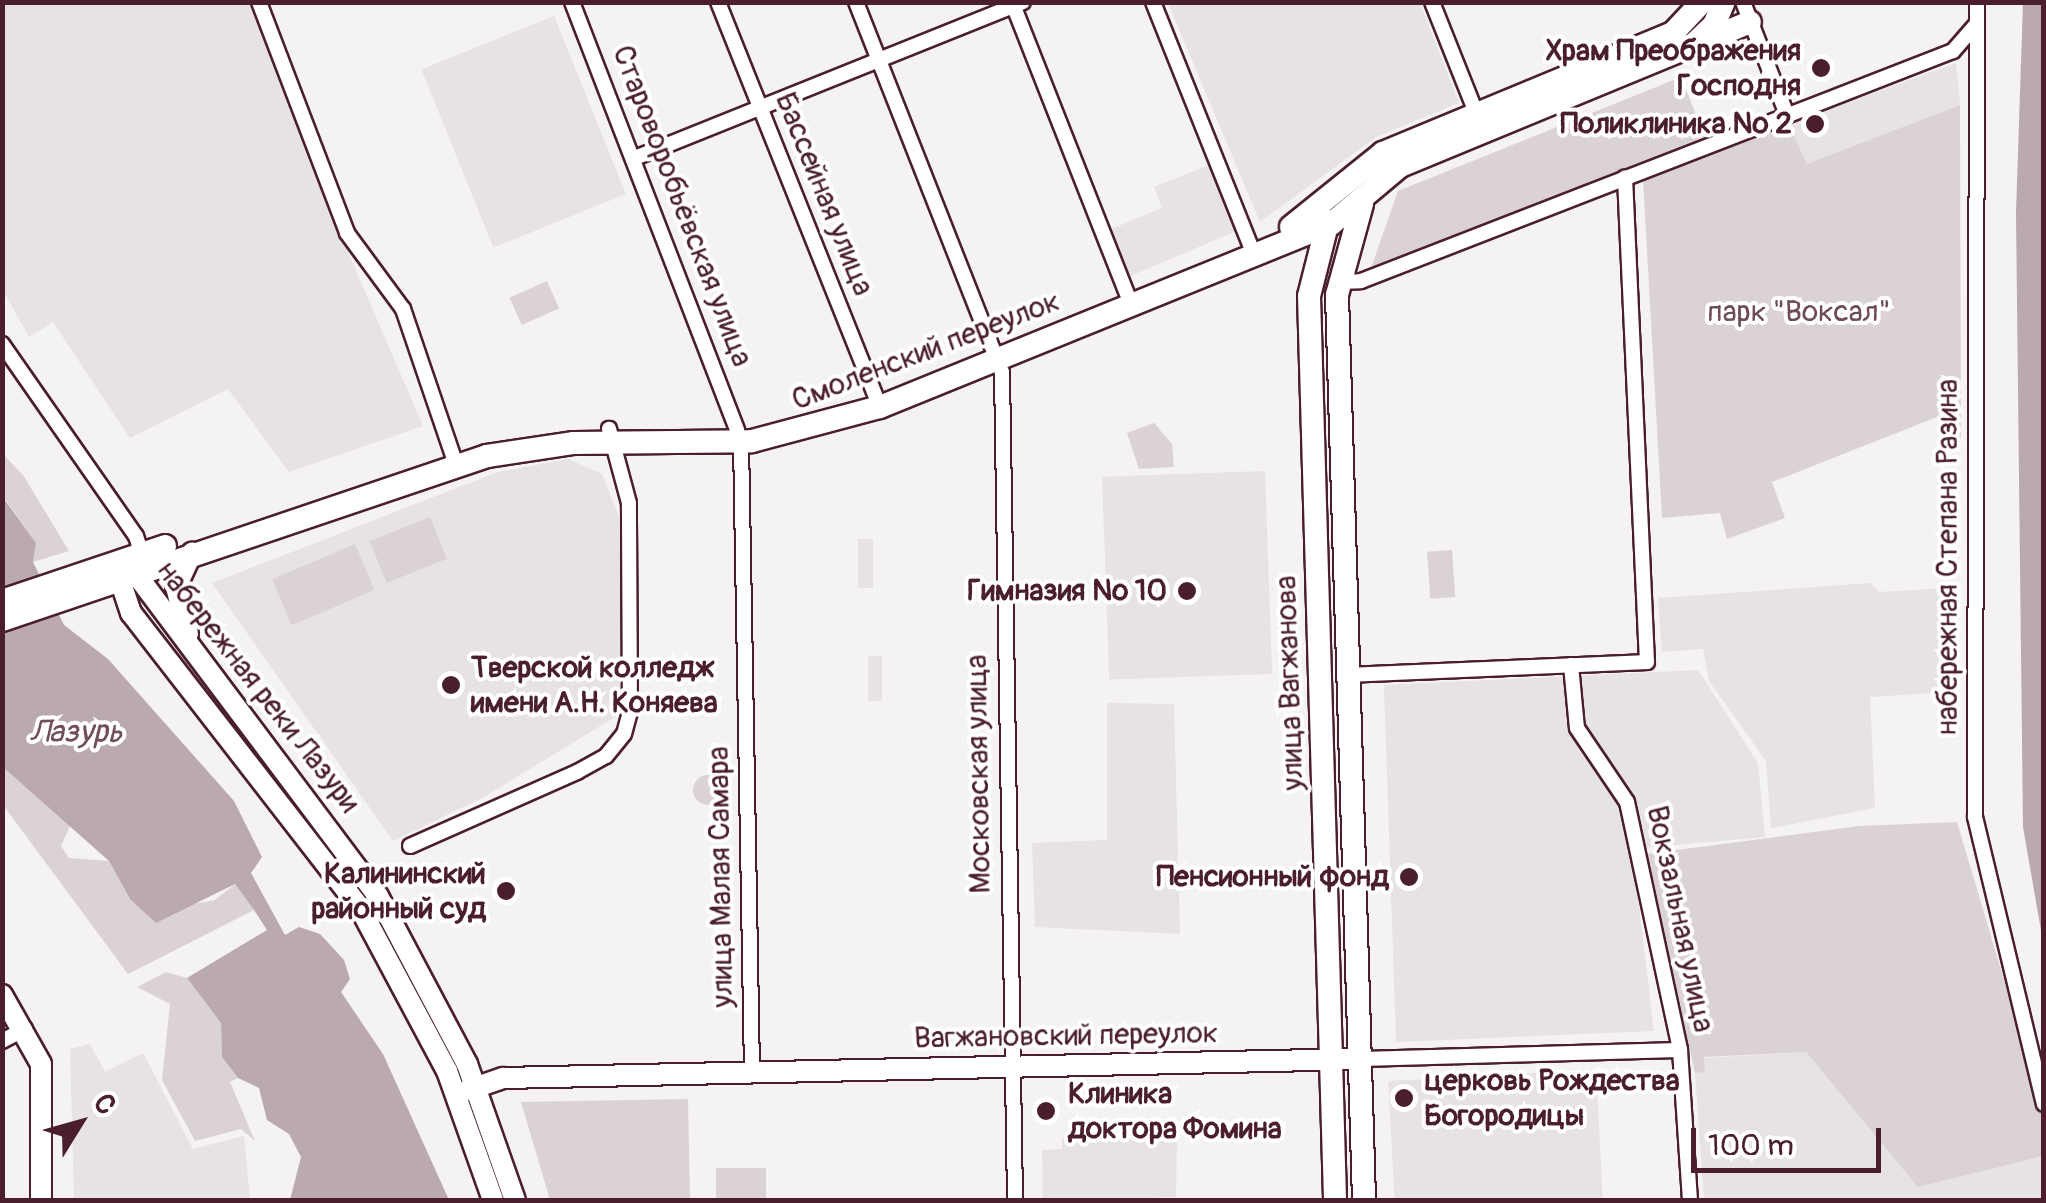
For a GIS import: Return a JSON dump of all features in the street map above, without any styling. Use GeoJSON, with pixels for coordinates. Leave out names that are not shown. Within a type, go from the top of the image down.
{"type":"FeatureCollection","features":[{"type":"Feature","properties":{"kind":"main road","name":"Смоленский переулок"},"geometry":{"type":"LineString","coordinates":[[1361,184],[1383,154],[1475,112],[1674,33],[1702,2]]}},
{"type":"Feature","properties":{"kind":"main road","name":"Смоленский переулок"},"geometry":{"type":"LineString","coordinates":[[82,584],[534,434],[739,436],[878,402],[1264,242],[1361,184],[1400,166],[1688,48],[1710,30],[1724,2]]}},
{"type":"Feature","properties":{"kind":"main road"},"geometry":{"type":"LineString","coordinates":[[1688,48],[1746,12]]}},
{"type":"Feature","properties":{"kind":"main road","name":"улица Вагжанова"},"geometry":{"type":"LineString","coordinates":[[1335,1200],[1310,277],[1315,237],[1361,184]]}},
{"type":"Feature","properties":{"kind":"main road","name":"улица Вагжанова"},"geometry":{"type":"LineString","coordinates":[[1361,184],[1338,288],[1364,1200]]}},
{"type":"Feature","properties":{"kind":"main road","name":"Смоленский переулок"},"geometry":{"type":"LineString","coordinates":[[996,354],[1128,294],[1264,242],[1315,237]]}},
{"type":"Feature","properties":{"kind":"main road"},"geometry":{"type":"LineString","coordinates":[[1315,237],[1338,288]]}},
{"type":"Feature","properties":{"kind":"main road"},"geometry":{"type":"LineString","coordinates":[[1264,242],[1298,257],[1310,277]]}},
{"type":"Feature","properties":{"kind":"main road","name":"Смоленский переулок"},"geometry":{"type":"LineString","coordinates":[[127,569],[192,552],[454,458]]}},
{"type":"Feature","properties":{"kind":"main road"},"geometry":{"type":"LineString","coordinates":[[169,661],[172,643],[190,646],[176,596],[192,552]]}},
{"type":"Feature","properties":{"kind":"main road","name":"набережная реки Лазури"},"geometry":{"type":"LineString","coordinates":[[127,569],[370,882],[515,1200]]}},
{"type":"Feature","properties":{"kind":"main road","name":"набережная реки Лазури"},"geometry":{"type":"LineString","coordinates":[[127,569],[169,661],[341,878],[392,962],[466,1091],[493,1200]]}},
{"type":"Feature","properties":{"kind":"main road"},"geometry":{"type":"LineString","coordinates":[[2,601],[82,584]]}},
{"type":"Feature","properties":{"kind":"main road"},"geometry":{"type":"LineString","coordinates":[[2,620],[82,584]]}},
{"type":"Feature","properties":{"kind":"main road"},"geometry":{"type":"LineString","coordinates":[[2,995],[25,1029],[42,1074],[42,1200]]}},
{"type":"Feature","properties":{"kind":"main road","name":"Вагжановский переулок"},"geometry":{"type":"LineString","coordinates":[[466,1091],[503,1078],[1360,1060]]}},
{"type":"Feature","properties":{"kind":"street"},"geometry":{"type":"LineString","coordinates":[[259,2],[347,232],[403,309],[454,458]]}},
{"type":"Feature","properties":{"kind":"street","name":"Староворобьёвская улица"},"geometry":{"type":"LineString","coordinates":[[572,2],[739,436]]}},
{"type":"Feature","properties":{"kind":"street","name":"Бассейная улица"},"geometry":{"type":"LineString","coordinates":[[718,2],[878,402]]}},
{"type":"Feature","properties":{"kind":"street"},"geometry":{"type":"LineString","coordinates":[[856,2],[996,354]]}},
{"type":"Feature","properties":{"kind":"street"},"geometry":{"type":"LineString","coordinates":[[1153,2],[1200,121],[1264,242]]}},
{"type":"Feature","properties":{"kind":"street"},"geometry":{"type":"LineString","coordinates":[[1432,2],[1475,112]]}},
{"type":"Feature","properties":{"kind":"street"},"geometry":{"type":"LineString","coordinates":[[1338,288],[1952,51],[1976,22],[1968,2]]}},
{"type":"Feature","properties":{"kind":"street","name":"набережная Степана Разина"},"geometry":{"type":"LineString","coordinates":[[1977,2],[1976,817],[2044,1104]]}},
{"type":"Feature","properties":{"kind":"street"},"geometry":{"type":"LineString","coordinates":[[635,158],[1016,4],[1128,294]]}},
{"type":"Feature","properties":{"kind":"street"},"geometry":{"type":"LineString","coordinates":[[1746,12],[1788,115]]}},
{"type":"Feature","properties":{"kind":"street"},"geometry":{"type":"LineString","coordinates":[[1348,675],[1647,662],[1625,177]]}},
{"type":"Feature","properties":{"kind":"street"},"geometry":{"type":"LineString","coordinates":[[2,344],[136,536],[127,569]]}},
{"type":"Feature","properties":{"kind":"street","name":"Московская улица"},"geometry":{"type":"LineString","coordinates":[[996,354],[1015,1200]]}},
{"type":"Feature","properties":{"kind":"street"},"geometry":{"type":"LineString","coordinates":[[410,846],[578,772],[606,756],[624,734],[630,711],[629,503],[610,435]]}},
{"type":"Feature","properties":{"kind":"street","name":"улица Малая Самара"},"geometry":{"type":"LineString","coordinates":[[739,436],[752,1072]]}},
{"type":"Feature","properties":{"kind":"street","name":"Вокзальная улица"},"geometry":{"type":"LineString","coordinates":[[1572,666],[1580,736],[1628,802],[1680,1050],[1690,1200]]}},
{"type":"Feature","properties":{"kind":"street"},"geometry":{"type":"LineString","coordinates":[[2,1041],[25,1029]]}},
{"type":"Feature","properties":{"kind":"street","name":"Вагжановский переулок"},"geometry":{"type":"LineString","coordinates":[[1360,1060],[1680,1050]]}},
{"type":"Feature","properties":{"kind":"shaded area"},"geometry":{"type":"Polygon","coordinates":[[[2,3],[253,3],[351,259],[423,426],[289,472],[228,389],[130,438],[53,322],[29,337],[3,290],[2,3]]]}},
{"type":"Feature","properties":{"kind":"shaded area"},"geometry":{"type":"Polygon","coordinates":[[[1168,3],[1420,3],[1459,103],[1376,137],[1260,222],[1168,3]]]}},
{"type":"Feature","properties":{"kind":"shaded area"},"geometry":{"type":"Polygon","coordinates":[[[554,16],[626,194],[493,248],[421,70],[554,16]]]}},
{"type":"Feature","properties":{"kind":"shaded area"},"geometry":{"type":"Polygon","coordinates":[[[1956,63],[1960,105],[1806,165],[1788,124],[1956,63]]]}},
{"type":"Feature","properties":{"kind":"shaded area"},"geometry":{"type":"Polygon","coordinates":[[[1211,164],[1239,230],[1128,277],[1109,230],[1162,208],[1154,187],[1211,164]]]}},
{"type":"Feature","properties":{"kind":"shaded area","name":"Тверской колледж имени А.Н. Коняева"},"geometry":{"type":"Polygon","coordinates":[[[568,459],[602,474],[621,522],[620,714],[484,797],[393,841],[212,583],[498,472],[568,459]]]}},
{"type":"Feature","properties":{"kind":"shaded area","name":"Гимназия № 10"},"geometry":{"type":"Polygon","coordinates":[[[1265,471],[1272,674],[1109,680],[1102,477],[1265,471]]]}},
{"type":"Feature","properties":{"kind":"shaded area"},"geometry":{"type":"Polygon","coordinates":[[[858,539],[873,539],[873,588],[858,588],[858,539]]]}},
{"type":"Feature","properties":{"kind":"shaded area"},"geometry":{"type":"Polygon","coordinates":[[[1871,583],[1879,592],[1946,588],[1948,692],[1870,697],[1875,808],[1771,828],[1766,761],[1709,681],[1703,649],[1662,652],[1658,598],[1871,583]]]}},
{"type":"Feature","properties":{"kind":"shaded area"},"geometry":{"type":"Polygon","coordinates":[[[868,656],[882,656],[882,701],[868,701],[868,656]]]}},
{"type":"Feature","properties":{"kind":"shaded area"},"geometry":{"type":"Polygon","coordinates":[[[1698,670],[1758,763],[1765,837],[1632,849],[1654,1031],[1396,1042],[1384,685],[1698,670]]]}},
{"type":"Feature","properties":{"kind":"shaded area"},"geometry":{"type":"Polygon","coordinates":[[[1107,703],[1174,704],[1180,934],[1035,927],[1032,843],[1107,840],[1107,703]]]}},
{"type":"Feature","properties":{"kind":"shaded area"},"geometry":{"type":"Polygon","coordinates":[[[90,1044],[105,1072],[143,1053],[193,1149],[244,1136],[250,1200],[74,1200],[70,1049],[90,1044]]]}},
{"type":"Feature","properties":{"kind":"shaded area"},"geometry":{"type":"Polygon","coordinates":[[[1806,1052],[1918,1186],[2043,1156],[2043,1200],[1704,1200],[1695,1073],[1705,1071],[1704,1058],[1806,1052]]]}},
{"type":"Feature","properties":{"kind":"shaded area"},"geometry":{"type":"Polygon","coordinates":[[[1596,1070],[1603,1200],[1395,1200],[1388,1081],[1596,1070]]]}},
{"type":"Feature","properties":{"kind":"shaded area"},"geometry":{"type":"Polygon","coordinates":[[[1177,1133],[1176,1197],[1043,1200],[1042,1150],[1062,1149],[1062,1137],[1177,1133]]]}},
{"type":"Feature","properties":{"kind":"green space"},"geometry":{"type":"Polygon","coordinates":[[[1681,77],[1705,137],[1370,271],[1398,191],[1681,77]]]}},
{"type":"Feature","properties":{"kind":"green space","name":"парк \"Воксал\""},"geometry":{"type":"Polygon","coordinates":[[[1960,105],[1961,446],[1947,453],[1937,417],[1772,482],[1785,518],[1727,539],[1720,513],[1662,518],[1643,179],[1788,124],[1807,164],[1960,105]]]}},
{"type":"Feature","properties":{"kind":"green space"},"geometry":{"type":"Polygon","coordinates":[[[547,281],[559,308],[522,325],[510,298],[547,281]]]}},
{"type":"Feature","properties":{"kind":"green space"},"geometry":{"type":"Polygon","coordinates":[[[1154,423],[1172,444],[1174,467],[1139,469],[1127,433],[1154,423]]]}},
{"type":"Feature","properties":{"kind":"green space"},"geometry":{"type":"Polygon","coordinates":[[[2,453],[23,475],[69,551],[33,562],[36,543],[3,496],[2,453]]]}},
{"type":"Feature","properties":{"kind":"green space"},"geometry":{"type":"Polygon","coordinates":[[[430,517],[447,559],[387,583],[370,541],[430,517]]]}},
{"type":"Feature","properties":{"kind":"green space"},"geometry":{"type":"Polygon","coordinates":[[[355,544],[375,590],[292,625],[272,579],[355,544]]]}},
{"type":"Feature","properties":{"kind":"green space"},"geometry":{"type":"Polygon","coordinates":[[[1452,550],[1455,597],[1430,599],[1427,552],[1452,550]]]}},
{"type":"Feature","properties":{"kind":"green space"},"geometry":{"type":"Polygon","coordinates":[[[185,653],[380,916],[457,1064],[452,1067],[346,872],[179,655],[185,653]]]}},
{"type":"Feature","properties":{"kind":"green space"},"geometry":{"type":"Polygon","coordinates":[[[2,763],[71,824],[61,846],[69,858],[109,861],[130,899],[184,906],[215,900],[235,884],[254,910],[128,974],[3,805],[2,763]]]}},
{"type":"Feature","properties":{"kind":"green space"},"geometry":{"type":"Polygon","coordinates":[[[708,775],[719,779],[723,790],[719,801],[708,805],[697,801],[693,790],[697,779],[708,775]]]}},
{"type":"Feature","properties":{"kind":"green space"},"geometry":{"type":"Polygon","coordinates":[[[1957,822],[2043,1111],[2043,1156],[1918,1187],[1806,1052],[1704,1057],[1705,1072],[1695,1073],[1646,854],[1859,826],[1957,822]]]}},
{"type":"Feature","properties":{"kind":"green space"},"geometry":{"type":"Polygon","coordinates":[[[166,972],[187,978],[221,1023],[222,1057],[238,1078],[230,1082],[255,1141],[241,1129],[195,1141],[162,1080],[170,1004],[137,987],[166,972]]]}},
{"type":"Feature","properties":{"kind":"green space"},"geometry":{"type":"Polygon","coordinates":[[[688,1099],[690,1200],[550,1200],[521,1102],[688,1099]]]}},
{"type":"Feature","properties":{"kind":"green space"},"geometry":{"type":"Polygon","coordinates":[[[716,1168],[766,1168],[766,1200],[716,1200],[716,1168]]]}},
{"type":"Feature","properties":{"kind":"water"},"geometry":{"type":"Polygon","coordinates":[[[2023,3],[2044,3],[2043,942],[2023,827],[2016,213],[2023,3]]]}},
{"type":"Feature","properties":{"kind":"water","name":"Лазурь"},"geometry":{"type":"Polygon","coordinates":[[[2,496],[36,543],[33,562],[64,625],[108,659],[234,801],[262,857],[251,873],[285,935],[299,927],[320,934],[344,960],[350,979],[341,992],[383,1054],[449,1200],[290,1200],[301,1157],[289,1134],[267,1120],[259,1088],[238,1078],[222,1057],[221,1023],[187,978],[267,930],[254,910],[235,884],[156,923],[130,899],[109,861],[3,767],[2,496]]]}},
{"type":"Feature","properties":{"kind":"place","name":"Храм Преображения Господня"},"geometry":{"type":"Point","coordinates":[1821,68]}},
{"type":"Feature","properties":{"kind":"place","name":"Поликлиника № 2"},"geometry":{"type":"Point","coordinates":[1815,124]}},
{"type":"Feature","properties":{"kind":"place","name":"Гимназия № 10"},"geometry":{"type":"Point","coordinates":[1187,591]}},
{"type":"Feature","properties":{"kind":"place","name":"Тверской колледж имени А.Н. Коняева"},"geometry":{"type":"Point","coordinates":[451,685]}},
{"type":"Feature","properties":{"kind":"place","name":"Пенсионный фонд"},"geometry":{"type":"Point","coordinates":[1409,877]}},
{"type":"Feature","properties":{"kind":"place","name":"Калининский районный суд"},"geometry":{"type":"Point","coordinates":[506,891]}},
{"type":"Feature","properties":{"kind":"place","name":"церковь Рождества Богородицы"},"geometry":{"type":"Point","coordinates":[1404,1098]}},
{"type":"Feature","properties":{"kind":"place","name":"Клиника доктора Фомина"},"geometry":{"type":"Point","coordinates":[1046,1111]}}]}
